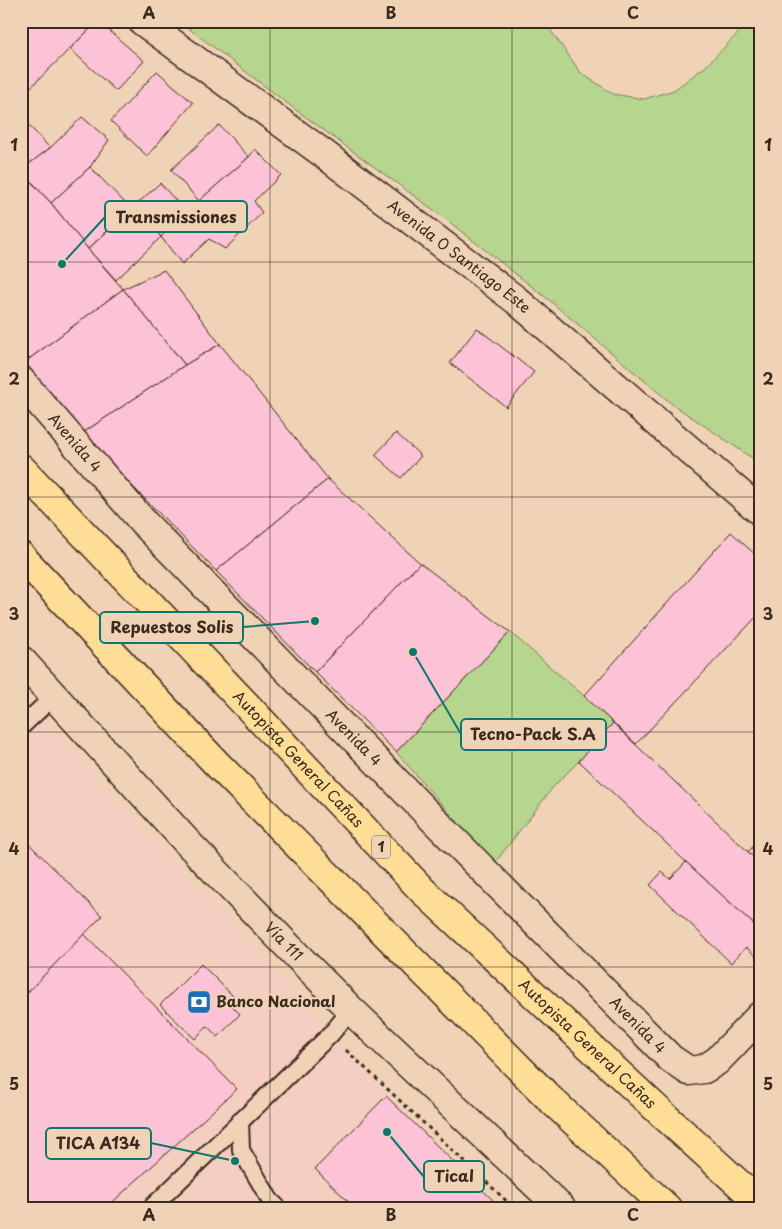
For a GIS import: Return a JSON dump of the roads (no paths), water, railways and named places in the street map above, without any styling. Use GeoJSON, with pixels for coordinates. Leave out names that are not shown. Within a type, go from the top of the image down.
{"type":"FeatureCollection","features":[{"type":"Feature","properties":{"kind":"highway","name":"Autopista General Cañas"},"geometry":{"type":"LineString","coordinates":[[21,468],[423,891],[761,1204]]}},
{"type":"Feature","properties":{"kind":"highway"},"geometry":{"type":"LineString","coordinates":[[21,556],[216,763],[550,1099],[667,1208]]}},
{"type":"Feature","properties":{"kind":"street","name":"Avenida 0 Santiago Este"},"geometry":{"type":"LineString","coordinates":[[142,21],[324,154],[516,300],[761,512]]}},
{"type":"Feature","properties":{"kind":"street","name":"Avenida 4"},"geometry":{"type":"LineString","coordinates":[[21,381],[144,523],[671,1059],[689,1071],[704,1069],[717,1061],[761,1015]]}},
{"type":"Feature","properties":{"kind":"street","name":"Vía 111"},"geometry":{"type":"LineString","coordinates":[[21,660],[186,841],[351,1010],[561,1208]]}},
{"type":"Feature","properties":{"kind":"lane"},"geometry":{"type":"LineString","coordinates":[[21,727],[54,696]]}},
{"type":"Feature","properties":{"kind":"lane"},"geometry":{"type":"LineString","coordinates":[[151,1208],[311,1051],[330,1035],[351,1010]]}},
{"type":"Feature","properties":{"kind":"lane"},"geometry":{"type":"LineString","coordinates":[[240,1122],[241,1150],[270,1200],[278,1208]]}},
{"type":"Feature","properties":{"kind":"place","name":"Transmissiones"},"geometry":{"type":"Point","coordinates":[62,264]}},
{"type":"Feature","properties":{"kind":"place","name":"Repuestos Solis"},"geometry":{"type":"Point","coordinates":[315,621]}},
{"type":"Feature","properties":{"kind":"place","name":"Tecno-Pack S.A"},"geometry":{"type":"Point","coordinates":[413,652]}},
{"type":"Feature","properties":{"kind":"place","name":"Banco Nacional"},"geometry":{"type":"Point","coordinates":[199,1002]}},
{"type":"Feature","properties":{"kind":"place","name":"Tical"},"geometry":{"type":"Point","coordinates":[387,1132]}},
{"type":"Feature","properties":{"kind":"place","name":"TICA A134"},"geometry":{"type":"Point","coordinates":[235,1161]}}]}
